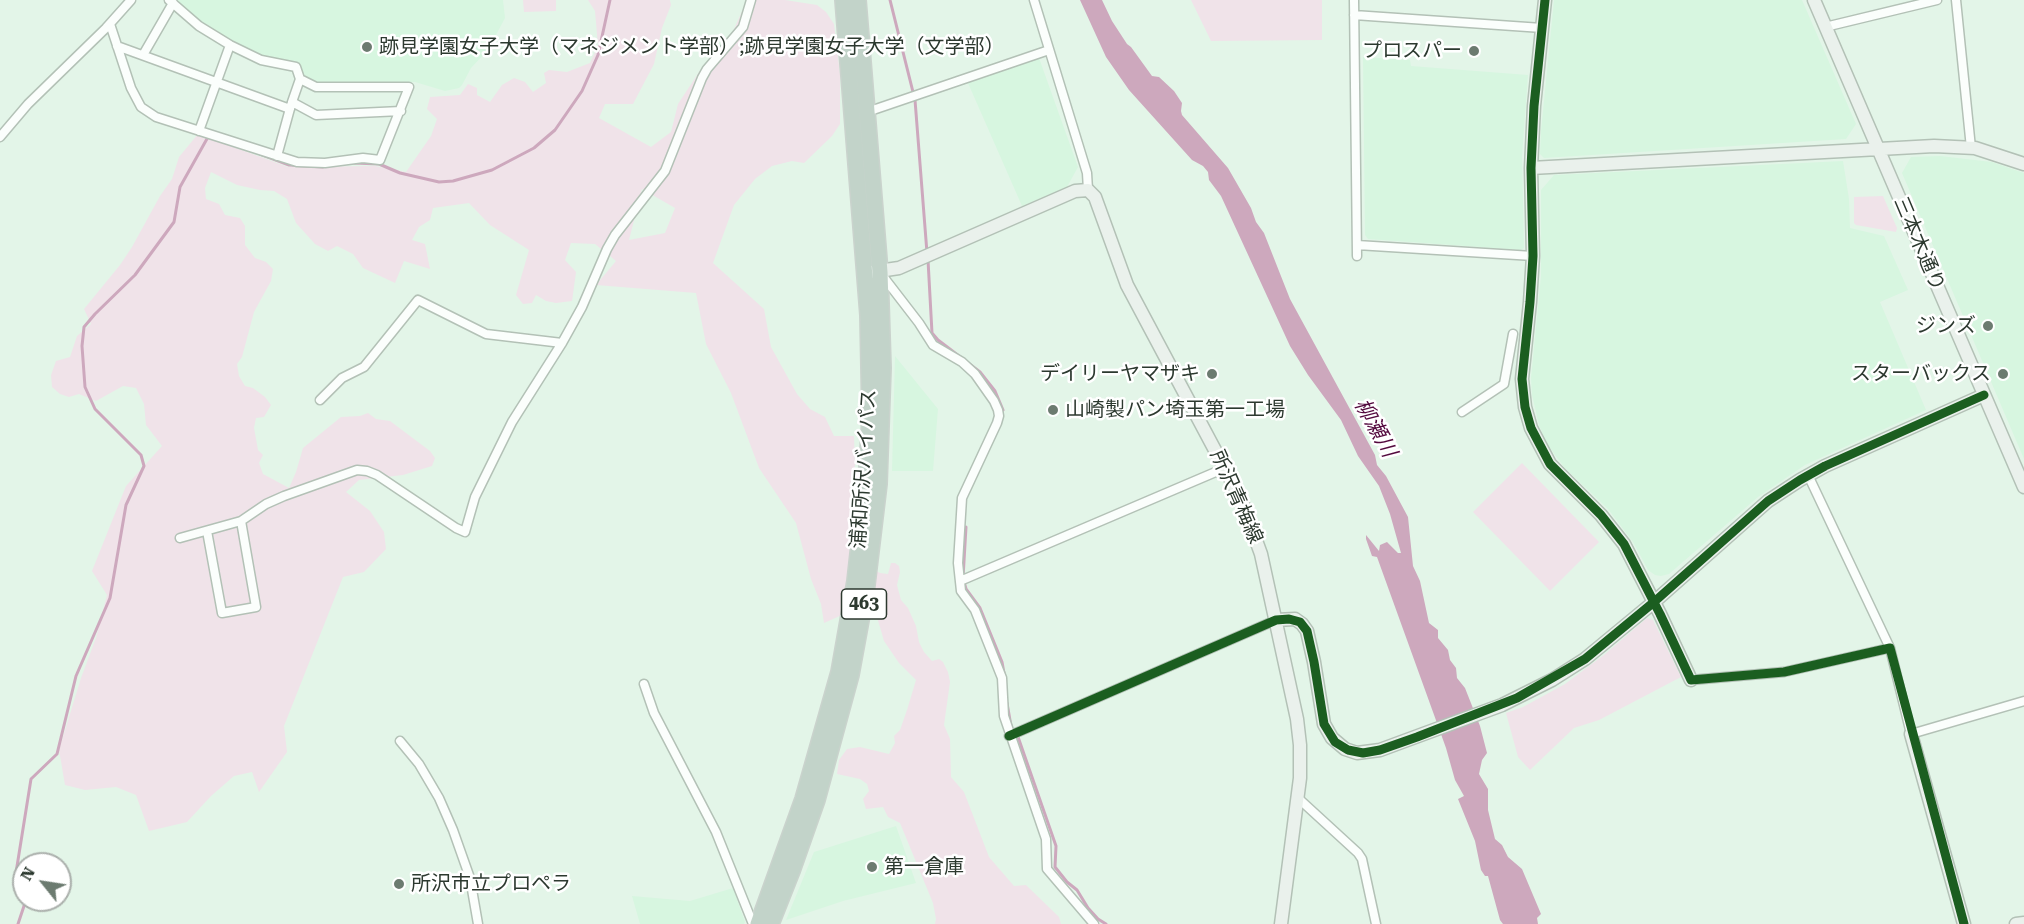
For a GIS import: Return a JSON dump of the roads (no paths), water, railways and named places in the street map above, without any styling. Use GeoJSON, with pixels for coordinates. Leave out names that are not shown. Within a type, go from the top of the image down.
{"type":"FeatureCollection","features":[{"type":"Feature","properties":{"kind":"highway"},"geometry":{"type":"LineString","coordinates":[[837,0],[847,56]]}},
{"type":"Feature","properties":{"kind":"highway","name":"浦和所沢バイパス"},"geometry":{"type":"LineString","coordinates":[[771,924],[817,800],[851,675],[866,593],[879,484],[883,368],[847,56],[843,0]]}},
{"type":"Feature","properties":{"kind":"highway","name":"浦和所沢バイパス"},"geometry":{"type":"LineString","coordinates":[[758,924],[800,809],[839,672],[862,526],[870,418],[873,272],[867,112],[858,0]]}},
{"type":"Feature","properties":{"kind":"street"},"geometry":{"type":"LineString","coordinates":[[0,137],[28,104],[110,24],[131,0]]}},
{"type":"Feature","properties":{"kind":"street"},"geometry":{"type":"LineString","coordinates":[[180,538],[241,520],[284,496],[357,470],[377,475],[465,532],[475,497],[512,422],[582,307],[615,235],[665,171],[706,69],[744,27],[751,0]]}},
{"type":"Feature","properties":{"kind":"street"},"geometry":{"type":"LineString","coordinates":[[873,272],[899,268],[1075,191],[1088,190],[1087,173],[1034,0]]}},
{"type":"Feature","properties":{"kind":"street"},"geometry":{"type":"LineString","coordinates":[[1354,0],[1357,256]]}},
{"type":"Feature","properties":{"kind":"street"},"geometry":{"type":"LineString","coordinates":[[1545,0],[1534,106],[1531,168],[1533,256],[1522,379],[1525,407],[1531,428],[1551,464],[1601,515],[1624,544],[1691,680],[1784,672],[1890,648]]}},
{"type":"Feature","properties":{"kind":"street","name":"三本木通り"},"geometry":{"type":"LineString","coordinates":[[1814,0],[2024,487]]}},
{"type":"Feature","properties":{"kind":"street"},"geometry":{"type":"LineString","coordinates":[[1825,27],[1937,0]]}},
{"type":"Feature","properties":{"kind":"street"},"geometry":{"type":"LineString","coordinates":[[1956,0],[1971,148]]}},
{"type":"Feature","properties":{"kind":"street"},"geometry":{"type":"LineString","coordinates":[[143,56],[171,2],[199,26],[230,45],[261,60],[296,67],[300,79],[277,156]]}},
{"type":"Feature","properties":{"kind":"street"},"geometry":{"type":"LineString","coordinates":[[1354,15],[1542,28]]}},
{"type":"Feature","properties":{"kind":"street"},"geometry":{"type":"LineString","coordinates":[[110,24],[131,88],[141,107],[156,117],[297,162],[325,163],[363,158],[380,160],[410,87],[316,87],[300,79]]}},
{"type":"Feature","properties":{"kind":"street"},"geometry":{"type":"LineString","coordinates":[[199,131],[230,45]]}},
{"type":"Feature","properties":{"kind":"street"},"geometry":{"type":"LineString","coordinates":[[117,46],[216,83],[316,115],[400,111]]}},
{"type":"Feature","properties":{"kind":"street"},"geometry":{"type":"LineString","coordinates":[[867,112],[1049,50]]}},
{"type":"Feature","properties":{"kind":"street"},"geometry":{"type":"LineString","coordinates":[[1531,168],[1934,146],[1971,148],[2024,164]]}},
{"type":"Feature","properties":{"kind":"street","name":"所沢青梅線"},"geometry":{"type":"LineString","coordinates":[[1088,190],[1096,201],[1127,285],[1244,505],[1256,537],[1299,732],[1301,769],[1281,924]]}},
{"type":"Feature","properties":{"kind":"street"},"geometry":{"type":"LineString","coordinates":[[1357,245],[1533,256]]}},
{"type":"Feature","properties":{"kind":"street"},"geometry":{"type":"LineString","coordinates":[[873,272],[919,322],[933,345],[962,362],[975,374],[998,410],[997,423],[962,498],[958,563],[961,591],[975,610],[1002,678],[1004,716],[1046,839],[1047,869],[1094,924]]}},
{"type":"Feature","properties":{"kind":"street"},"geometry":{"type":"LineString","coordinates":[[320,400],[342,378],[364,367],[418,300],[486,334],[562,343]]}},
{"type":"Feature","properties":{"kind":"street"},"geometry":{"type":"LineString","coordinates":[[1462,412],[1504,384],[1513,334]]}},
{"type":"Feature","properties":{"kind":"street"},"geometry":{"type":"LineString","coordinates":[[1009,736],[1276,620],[1294,619],[1307,631],[1324,724],[1332,738],[1340,746],[1351,751],[1363,753],[1380,750],[1492,708],[1536,688],[1585,659],[1654,602],[1768,501],[1808,475],[1984,395]]}},
{"type":"Feature","properties":{"kind":"street"},"geometry":{"type":"LineString","coordinates":[[960,581],[1225,468]]}},
{"type":"Feature","properties":{"kind":"street"},"geometry":{"type":"LineString","coordinates":[[1808,475],[1890,648],[1911,734],[1964,924]]}},
{"type":"Feature","properties":{"kind":"street"},"geometry":{"type":"LineString","coordinates":[[207,531],[222,613],[256,607],[241,520]]}},
{"type":"Feature","properties":{"kind":"street"},"geometry":{"type":"LineString","coordinates":[[644,684],[654,713],[716,832],[753,924]]}},
{"type":"Feature","properties":{"kind":"street"},"geometry":{"type":"LineString","coordinates":[[1911,734],[2024,701]]}},
{"type":"Feature","properties":{"kind":"street"},"geometry":{"type":"LineString","coordinates":[[400,741],[434,789],[453,830],[470,878],[478,924]]}},
{"type":"Feature","properties":{"kind":"street"},"geometry":{"type":"LineString","coordinates":[[1298,798],[1362,859],[1376,924]]}},
{"type":"Feature","properties":{"kind":"street"},"geometry":{"type":"LineString","coordinates":[[2016,924],[2024,923]]}},
{"type":"Feature","properties":{"kind":"waterway"},"geometry":{"type":"LineString","coordinates":[[354,163],[379,164],[400,173],[439,182],[453,181],[492,170],[534,148],[555,130],[582,91],[598,55],[610,0]]}},
{"type":"Feature","properties":{"kind":"waterway"},"geometry":{"type":"LineString","coordinates":[[890,0],[915,100],[927,253]]}},
{"type":"Feature","properties":{"kind":"waterway"},"geometry":{"type":"LineString","coordinates":[[19,852],[31,779],[57,754],[76,676],[110,598],[126,505],[144,466],[141,455],[95,409],[85,387],[82,346],[84,327],[135,275],[174,222],[180,187],[208,137],[211,138]]}},
{"type":"Feature","properties":{"kind":"waterway"},"geometry":{"type":"LineString","coordinates":[[260,154],[289,165],[323,167]]}},
{"type":"Feature","properties":{"kind":"waterway"},"geometry":{"type":"LineString","coordinates":[[928,260],[932,333],[980,372],[995,391],[1003,410]]}},
{"type":"Feature","properties":{"kind":"waterway"},"geometry":{"type":"LineString","coordinates":[[966,527],[963,578],[966,589],[980,608],[1002,662],[1004,673]]}},
{"type":"Feature","properties":{"kind":"waterway"},"geometry":{"type":"LineString","coordinates":[[1007,703],[1011,726]]}},
{"type":"Feature","properties":{"kind":"waterway"},"geometry":{"type":"LineString","coordinates":[[1017,734],[1056,846],[1055,867],[1077,890],[1088,908],[1106,924]]}},
{"type":"Feature","properties":{"kind":"waterway"},"geometry":{"type":"LineString","coordinates":[[18,924],[22,912]]}},
{"type":"Feature","properties":{"kind":"place","name":"跡見学園女子大学（マネジメント学部）;跡見学園女子大学（文学部）"},"geometry":{"type":"Point","coordinates":[367,47]}},
{"type":"Feature","properties":{"kind":"place","name":"プロスパー"},"geometry":{"type":"Point","coordinates":[1474,51]}},
{"type":"Feature","properties":{"kind":"place","name":"ジンズ"},"geometry":{"type":"Point","coordinates":[1988,326]}},
{"type":"Feature","properties":{"kind":"place","name":"デイリーヤマザキ"},"geometry":{"type":"Point","coordinates":[1212,374]}},
{"type":"Feature","properties":{"kind":"place","name":"スターバックス"},"geometry":{"type":"Point","coordinates":[2003,374]}},
{"type":"Feature","properties":{"kind":"place","name":"山崎製パン埼玉第一工場"},"geometry":{"type":"Point","coordinates":[1053,410]}},
{"type":"Feature","properties":{"kind":"place","name":"第一倉庫"},"geometry":{"type":"Point","coordinates":[872,867]}},
{"type":"Feature","properties":{"kind":"place","name":"所沢市立プロペラ"},"geometry":{"type":"Point","coordinates":[399,884]}},
{"type":"Feature","properties":{"kind":"water label","name":"柳瀬川"},"geometry":{"type":"Point","coordinates":[1375,428]}}]}
